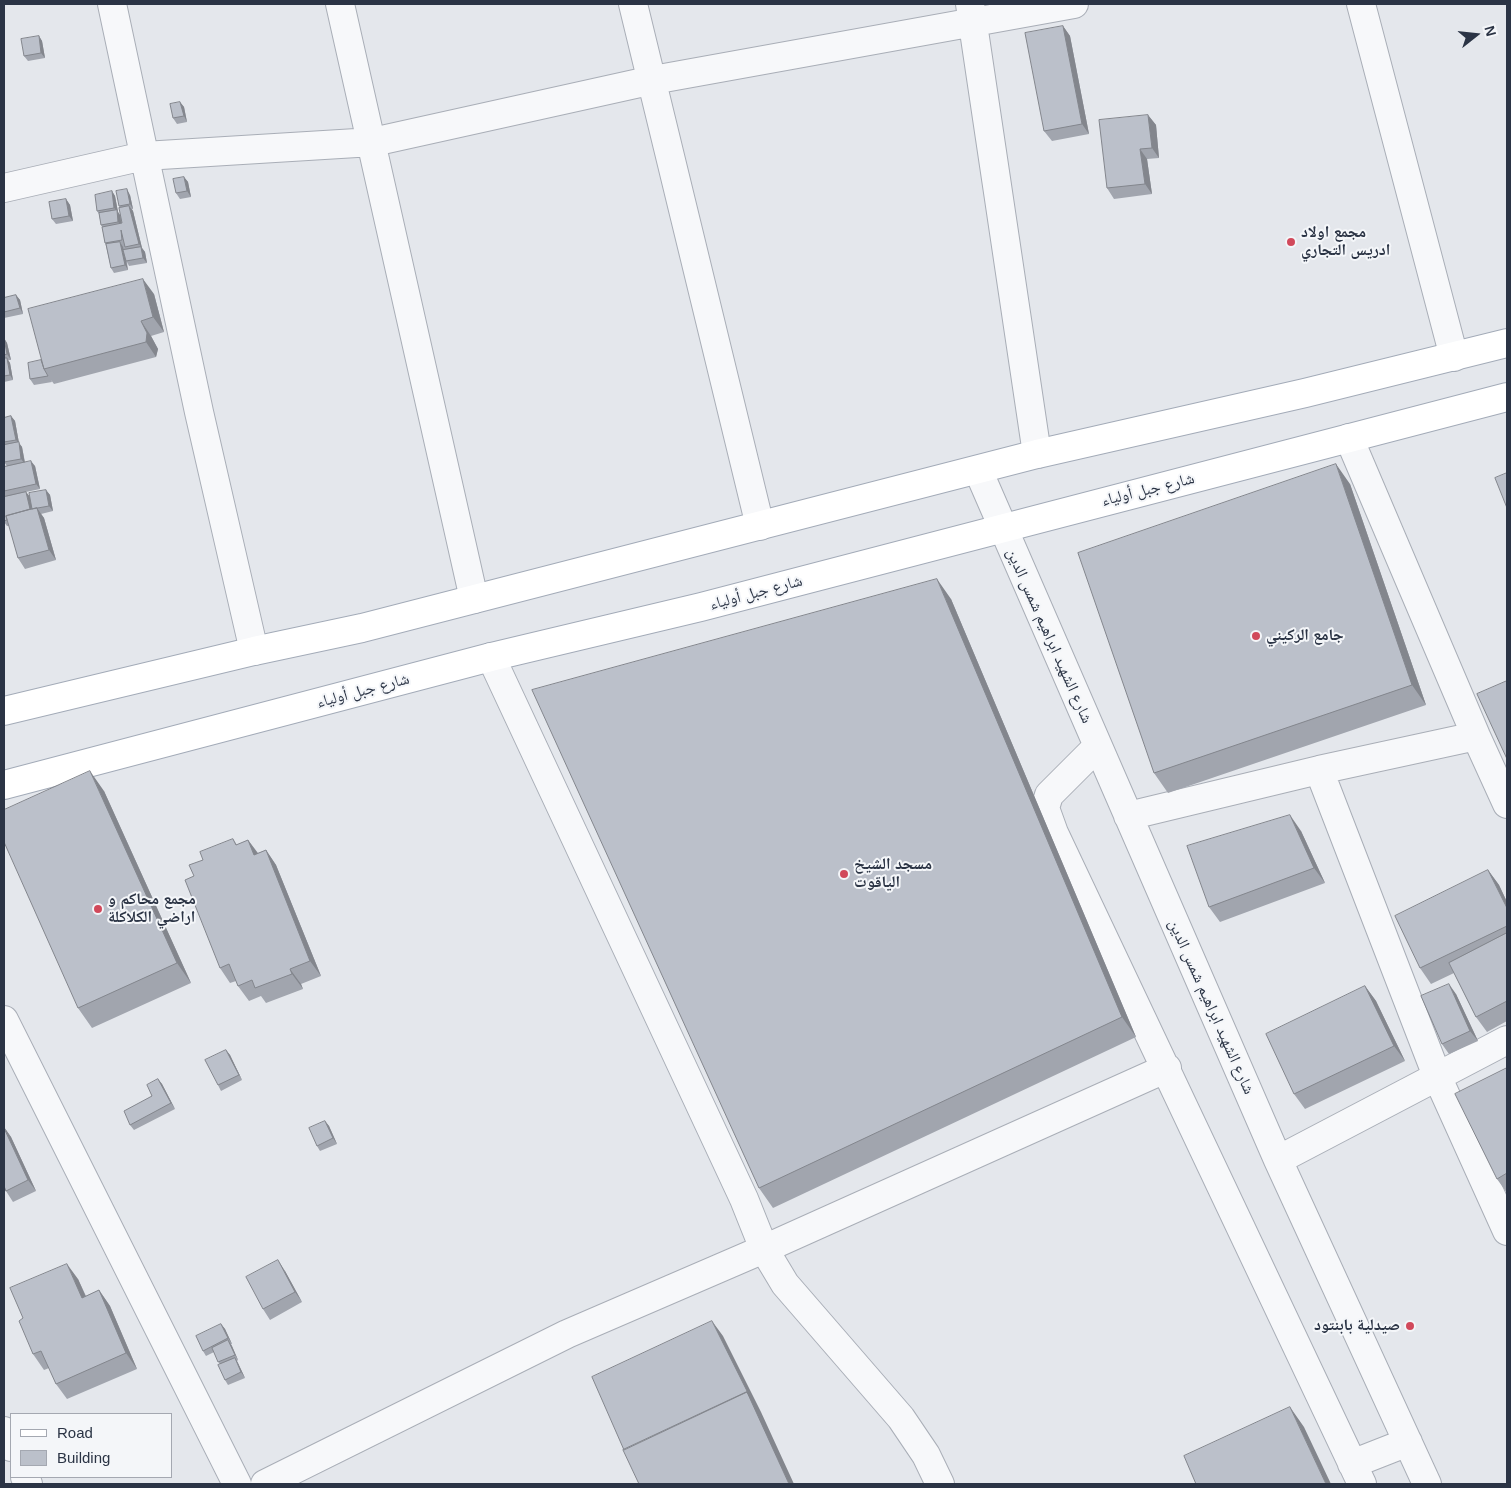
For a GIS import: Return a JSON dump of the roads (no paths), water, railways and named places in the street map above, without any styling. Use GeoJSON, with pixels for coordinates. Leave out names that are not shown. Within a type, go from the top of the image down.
{"type":"FeatureCollection","features":[{"type":"Feature","properties":{"kind":"main road"},"geometry":{"type":"LineString","coordinates":[[4,711],[254,651],[362,628],[1037,454],[1507,343]]}},
{"type":"Feature","properties":{"kind":"main road","name":"شارع جبل أولياء"},"geometry":{"type":"LineString","coordinates":[[4,785],[491,657],[710,605],[1507,397]]}},
{"type":"Feature","properties":{"kind":"street"},"geometry":{"type":"LineString","coordinates":[[112,4],[199,412],[254,651]]}},
{"type":"Feature","properties":{"kind":"street"},"geometry":{"type":"LineString","coordinates":[[340,4],[373,142],[474,599]]}},
{"type":"Feature","properties":{"kind":"street"},"geometry":{"type":"LineString","coordinates":[[633,4],[760,526]]}},
{"type":"Feature","properties":{"kind":"street"},"geometry":{"type":"LineString","coordinates":[[4,188],[144,156],[373,142],[653,80],[971,13],[1074,4]]}},
{"type":"Feature","properties":{"kind":"street"},"geometry":{"type":"LineString","coordinates":[[1361,4],[1454,357]]}},
{"type":"Feature","properties":{"kind":"street"},"geometry":{"type":"LineString","coordinates":[[971,13],[1037,454]]}},
{"type":"Feature","properties":{"kind":"street"},"geometry":{"type":"LineString","coordinates":[[1349,438],[1476,736],[1507,804]]}},
{"type":"Feature","properties":{"kind":"street","name":"شارع الشهيد ابراهيم شمس الدين"},"geometry":{"type":"LineString","coordinates":[[978,470],[1001,528],[1278,1160],[1427,1484]]}},
{"type":"Feature","properties":{"kind":"street"},"geometry":{"type":"LineString","coordinates":[[491,657],[744,1199],[764,1249],[784,1284],[901,1418],[926,1454],[940,1484]]}},
{"type":"Feature","properties":{"kind":"street"},"geometry":{"type":"LineString","coordinates":[[1128,816],[1319,770],[1476,736]]}},
{"type":"Feature","properties":{"kind":"street"},"geometry":{"type":"LineString","coordinates":[[1097,747],[1049,795],[1045,808],[1054,833],[1167,1068],[1357,1474],[1408,1442]]}},
{"type":"Feature","properties":{"kind":"street"},"geometry":{"type":"LineString","coordinates":[[1319,770],[1437,1076],[1507,1231]]}},
{"type":"Feature","properties":{"kind":"street"},"geometry":{"type":"LineString","coordinates":[[4,1020],[237,1484]]}},
{"type":"Feature","properties":{"kind":"street"},"geometry":{"type":"LineString","coordinates":[[1278,1160],[1507,1040]]}},
{"type":"Feature","properties":{"kind":"street"},"geometry":{"type":"LineString","coordinates":[[265,1484],[567,1334],[764,1249],[1167,1068]]}},
{"type":"Feature","properties":{"kind":"street"},"geometry":{"type":"LineString","coordinates":[[4,1431],[10,1445]]}},
{"type":"Feature","properties":{"kind":"place","name":"مجمع اولاد ادريس التجاري"},"geometry":{"type":"Point","coordinates":[1291,242]}},
{"type":"Feature","properties":{"kind":"place","name":"جامع الركيني"},"geometry":{"type":"Point","coordinates":[1256,636]}},
{"type":"Feature","properties":{"kind":"place","name":"مسجد الشيخ الياقوت"},"geometry":{"type":"Point","coordinates":[844,874]}},
{"type":"Feature","properties":{"kind":"place","name":"مجمع محاكم و اراضي الكلاكلة"},"geometry":{"type":"Point","coordinates":[98,909]}},
{"type":"Feature","properties":{"kind":"place","name":"صيدلية بابنتود"},"geometry":{"type":"Point","coordinates":[1410,1326]}}]}
